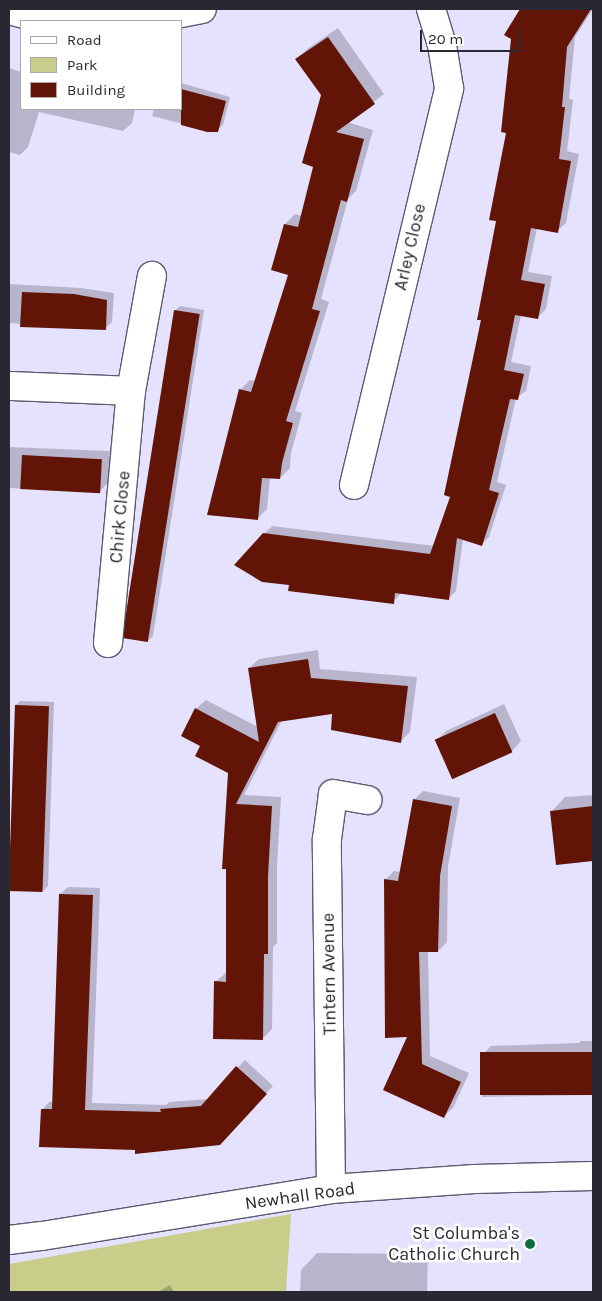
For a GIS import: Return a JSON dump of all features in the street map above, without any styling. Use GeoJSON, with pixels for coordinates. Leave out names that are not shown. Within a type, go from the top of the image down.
{"type":"FeatureCollection","features":[{"type":"Feature","properties":{"kind":"street"},"geometry":{"type":"LineString","coordinates":[[146,20],[202,9]]}},
{"type":"Feature","properties":{"kind":"street","name":"Arley Close"},"geometry":{"type":"LineString","coordinates":[[354,485],[449,88],[442,45],[431,9]]}},
{"type":"Feature","properties":{"kind":"street"},"geometry":{"type":"LineString","coordinates":[[9,10],[38,18],[99,20]]}},
{"type":"Feature","properties":{"kind":"street","name":"Chirk Close"},"geometry":{"type":"LineString","coordinates":[[108,643],[131,391],[152,276]]}},
{"type":"Feature","properties":{"kind":"street"},"geometry":{"type":"LineString","coordinates":[[9,386],[131,391]]}},
{"type":"Feature","properties":{"kind":"street","name":"Tintern Avenue"},"geometry":{"type":"LineString","coordinates":[[331,1189],[327,839],[333,794],[367,800]]}},
{"type":"Feature","properties":{"kind":"street","name":"Newhall Road"},"geometry":{"type":"LineString","coordinates":[[9,1240],[331,1189],[475,1179],[593,1176]]}},
{"type":"Feature","properties":{"kind":"green space"},"geometry":{"type":"Polygon","coordinates":[[[291,1214],[286,1292],[9,1292],[9,1264],[291,1214]]]}},
{"type":"Feature","properties":{"kind":"building"},"geometry":{"type":"Polygon","coordinates":[[[520,9],[591,9],[567,47],[562,107],[565,107],[559,159],[571,161],[558,233],[531,228],[521,280],[545,284],[538,319],[515,315],[504,370],[524,374],[518,400],[510,399],[489,490],[499,493],[482,546],[457,538],[449,600],[395,593],[394,604],[288,591],[289,585],[262,582],[234,565],[263,533],[430,554],[450,497],[444,495],[481,320],[477,320],[496,221],[489,220],[506,133],[501,132],[511,39],[504,35],[520,9]]]}},
{"type":"Feature","properties":{"kind":"building"},"geometry":{"type":"Polygon","coordinates":[[[328,37],[375,104],[336,132],[364,139],[347,202],[341,200],[312,309],[320,311],[286,421],[293,423],[282,463],[280,479],[262,478],[258,520],[207,515],[239,389],[251,392],[288,275],[271,270],[284,224],[298,227],[313,167],[302,163],[321,95],[295,59],[328,37]]]}},
{"type":"Feature","properties":{"kind":"building"},"geometry":{"type":"Polygon","coordinates":[[[182,89],[226,101],[218,132],[207,132],[181,125],[182,89]]]}},
{"type":"Feature","properties":{"kind":"building"},"geometry":{"type":"Polygon","coordinates":[[[22,292],[74,294],[107,300],[106,330],[20,327],[22,292]]]}},
{"type":"Feature","properties":{"kind":"building"},"geometry":{"type":"Polygon","coordinates":[[[174,310],[200,314],[148,642],[122,638],[174,310]]]}},
{"type":"Feature","properties":{"kind":"building"},"geometry":{"type":"Polygon","coordinates":[[[22,455],[102,459],[100,493],[20,489],[22,455]]]}},
{"type":"Feature","properties":{"kind":"building"},"geometry":{"type":"Polygon","coordinates":[[[308,659],[311,678],[408,686],[401,743],[331,730],[332,714],[278,722],[236,804],[272,806],[268,876],[268,954],[264,954],[263,1040],[213,1039],[214,981],[226,982],[226,869],[222,869],[228,773],[195,756],[200,746],[181,736],[195,708],[259,742],[248,668],[308,659]]]}},
{"type":"Feature","properties":{"kind":"building"},"geometry":{"type":"Polygon","coordinates":[[[15,705],[49,706],[42,892],[9,891],[15,705]]]}},
{"type":"Feature","properties":{"kind":"building"},"geometry":{"type":"Polygon","coordinates":[[[495,713],[512,752],[452,779],[435,740],[495,713]]]}},
{"type":"Feature","properties":{"kind":"building"},"geometry":{"type":"Polygon","coordinates":[[[413,799],[452,806],[440,876],[438,952],[419,952],[422,1064],[461,1082],[444,1118],[383,1090],[407,1037],[385,1038],[384,879],[398,881],[413,799]]]}},
{"type":"Feature","properties":{"kind":"building"},"geometry":{"type":"Polygon","coordinates":[[[593,806],[593,861],[556,865],[550,811],[593,806]]]}},
{"type":"Feature","properties":{"kind":"building"},"geometry":{"type":"Polygon","coordinates":[[[59,894],[93,895],[85,1110],[161,1112],[160,1109],[201,1106],[236,1066],[267,1094],[220,1145],[135,1154],[135,1150],[39,1147],[41,1109],[52,1109],[59,894]]]}},
{"type":"Feature","properties":{"kind":"building"},"geometry":{"type":"Polygon","coordinates":[[[480,1052],[593,1052],[593,1095],[480,1095],[480,1052]]]}},
{"type":"Feature","properties":{"kind":"place","name":"St Columba's Catholic Church"},"geometry":{"type":"Point","coordinates":[530,1244]}}]}
